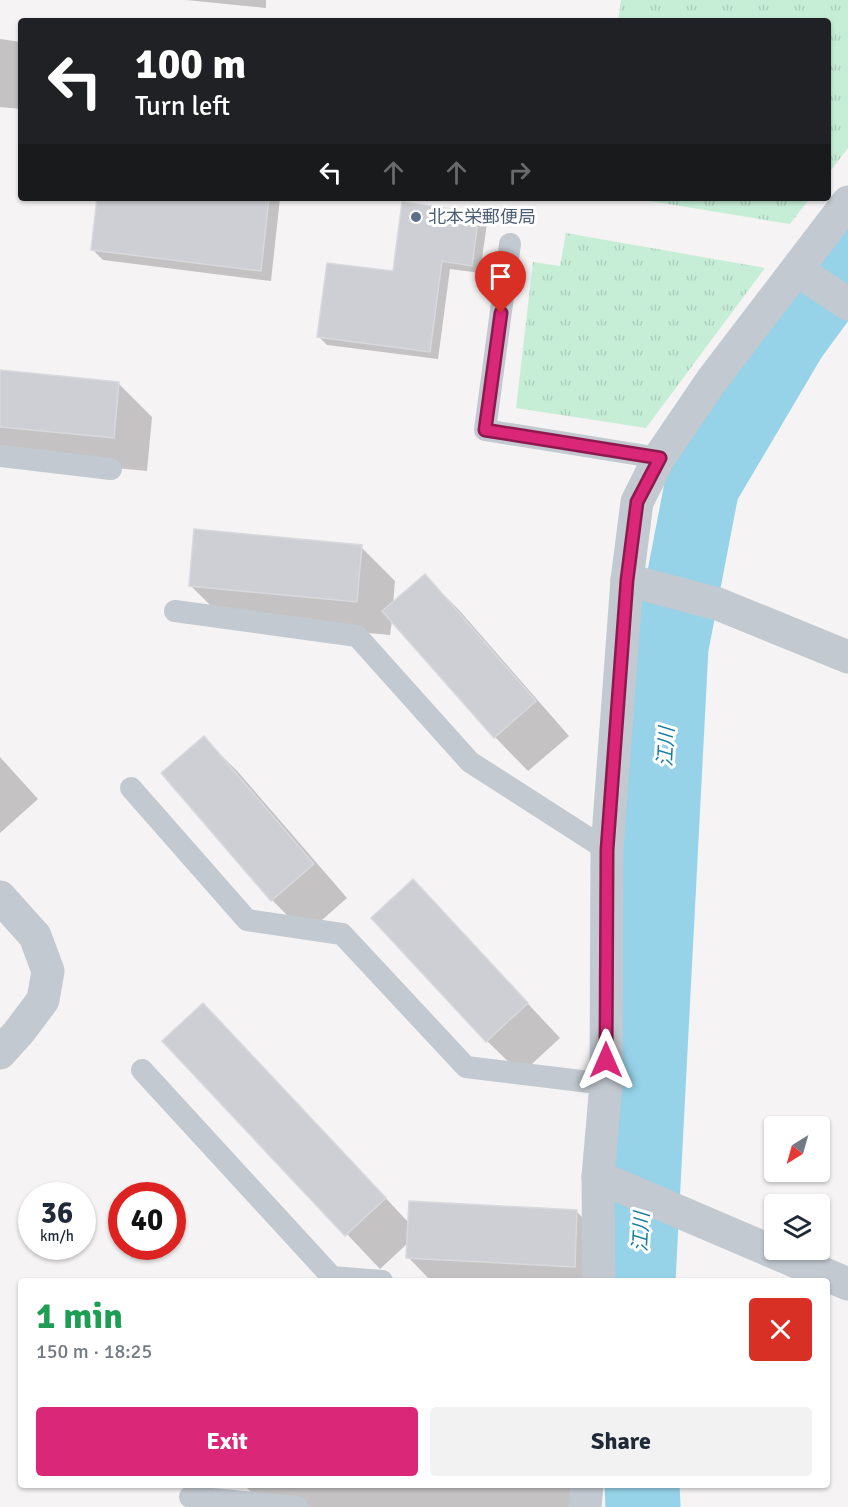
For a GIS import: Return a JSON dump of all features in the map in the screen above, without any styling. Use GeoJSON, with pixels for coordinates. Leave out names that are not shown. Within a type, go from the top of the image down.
{"type":"FeatureCollection","features":[{"type":"Feature","properties":{"kind":"street"},"geometry":{"type":"LineString","coordinates":[[599,1278],[598,1178],[606,1084],[607,850],[627,580],[637,502],[660,458],[712,380],[848,202]]}},
{"type":"Feature","properties":{"kind":"street"},"geometry":{"type":"LineString","coordinates":[[797,270],[848,304]]}},
{"type":"Feature","properties":{"kind":"street"},"geometry":{"type":"LineString","coordinates":[[627,580],[718,604],[848,657]]}},
{"type":"Feature","properties":{"kind":"street"},"geometry":{"type":"LineString","coordinates":[[0,897],[35,936],[48,971],[43,1000],[20,1032],[0,1053]]}},
{"type":"Feature","properties":{"kind":"street"},"geometry":{"type":"LineString","coordinates":[[598,1178],[848,1284]]}},
{"type":"Feature","properties":{"kind":"street"},"geometry":{"type":"LineString","coordinates":[[585,1507],[587,1488]]}},
{"type":"Feature","properties":{"kind":"lane"},"geometry":{"type":"LineString","coordinates":[[510,244],[485,430],[660,458]]}},
{"type":"Feature","properties":{"kind":"lane"},"geometry":{"type":"LineString","coordinates":[[0,456],[111,469]]}},
{"type":"Feature","properties":{"kind":"lane"},"geometry":{"type":"LineString","coordinates":[[175,611],[357,636],[470,762],[607,850]]}},
{"type":"Feature","properties":{"kind":"lane"},"geometry":{"type":"LineString","coordinates":[[131,788],[247,920],[342,934],[466,1067],[606,1084]]}},
{"type":"Feature","properties":{"kind":"lane"},"geometry":{"type":"LineString","coordinates":[[142,1070],[332,1277],[344,1278]]}},
{"type":"Feature","properties":{"kind":"lane"},"geometry":{"type":"LineString","coordinates":[[190,1497],[297,1507]]}},
{"type":"Feature","properties":{"kind":"green space"},"geometry":{"type":"Polygon","coordinates":[[[621,0],[848,0],[848,148],[831,170],[831,18],[618,18],[621,0]]]}},
{"type":"Feature","properties":{"kind":"green space"},"geometry":{"type":"Polygon","coordinates":[[[650,201],[808,201],[790,224],[650,201]]]}},
{"type":"Feature","properties":{"kind":"green space"},"geometry":{"type":"Polygon","coordinates":[[[566,233],[765,268],[646,428],[516,408],[533,262],[560,266],[566,233]]]}},
{"type":"Feature","properties":{"kind":"building"},"geometry":{"type":"Polygon","coordinates":[[[97,201],[269,201],[261,271],[91,250],[97,201]]]}},
{"type":"Feature","properties":{"kind":"building"},"geometry":{"type":"Polygon","coordinates":[[[402,202],[479,213],[472,266],[442,261],[430,352],[317,337],[327,263],[393,271],[402,202]]]}},
{"type":"Feature","properties":{"kind":"building"},"geometry":{"type":"Polygon","coordinates":[[[0,370],[119,382],[114,438],[0,427],[0,370]]]}},
{"type":"Feature","properties":{"kind":"building"},"geometry":{"type":"Polygon","coordinates":[[[194,529],[362,545],[357,602],[189,586],[194,529]]]}},
{"type":"Feature","properties":{"kind":"building"},"geometry":{"type":"Polygon","coordinates":[[[425,574],[536,701],[494,738],[382,611],[425,574]]]}},
{"type":"Feature","properties":{"kind":"building"},"geometry":{"type":"Polygon","coordinates":[[[204,736],[314,864],[271,901],[161,773],[204,736]]]}},
{"type":"Feature","properties":{"kind":"building"},"geometry":{"type":"Polygon","coordinates":[[[413,879],[528,1003],[486,1042],[371,918],[413,879]]]}},
{"type":"Feature","properties":{"kind":"building"},"geometry":{"type":"Polygon","coordinates":[[[203,1003],[386,1198],[345,1236],[162,1041],[203,1003]]]}},
{"type":"Feature","properties":{"kind":"building"},"geometry":{"type":"Polygon","coordinates":[[[409,1201],[577,1210],[575,1267],[406,1258],[409,1201]]]}},
{"type":"Feature","properties":{"kind":"waterway","name":"江川"},"geometry":{"type":"LineString","coordinates":[[638,1278],[671,647],[702,486],[790,337],[848,258]]}},
{"type":"Feature","properties":{"kind":"waterway","name":"江川"},"geometry":{"type":"LineString","coordinates":[[642,1488],[643,1507]]}},
{"type":"Feature","properties":{"kind":"place","name":"北本栄郵便局"},"geometry":{"type":"Point","coordinates":[416,217]}},
{"type":"Feature","properties":{"kind":"route"},"geometry":{"type":"LineString","coordinates":[[501,313],[485,430],[660,458],[637,502],[627,580],[607,850],[606,1060]]}}]}
